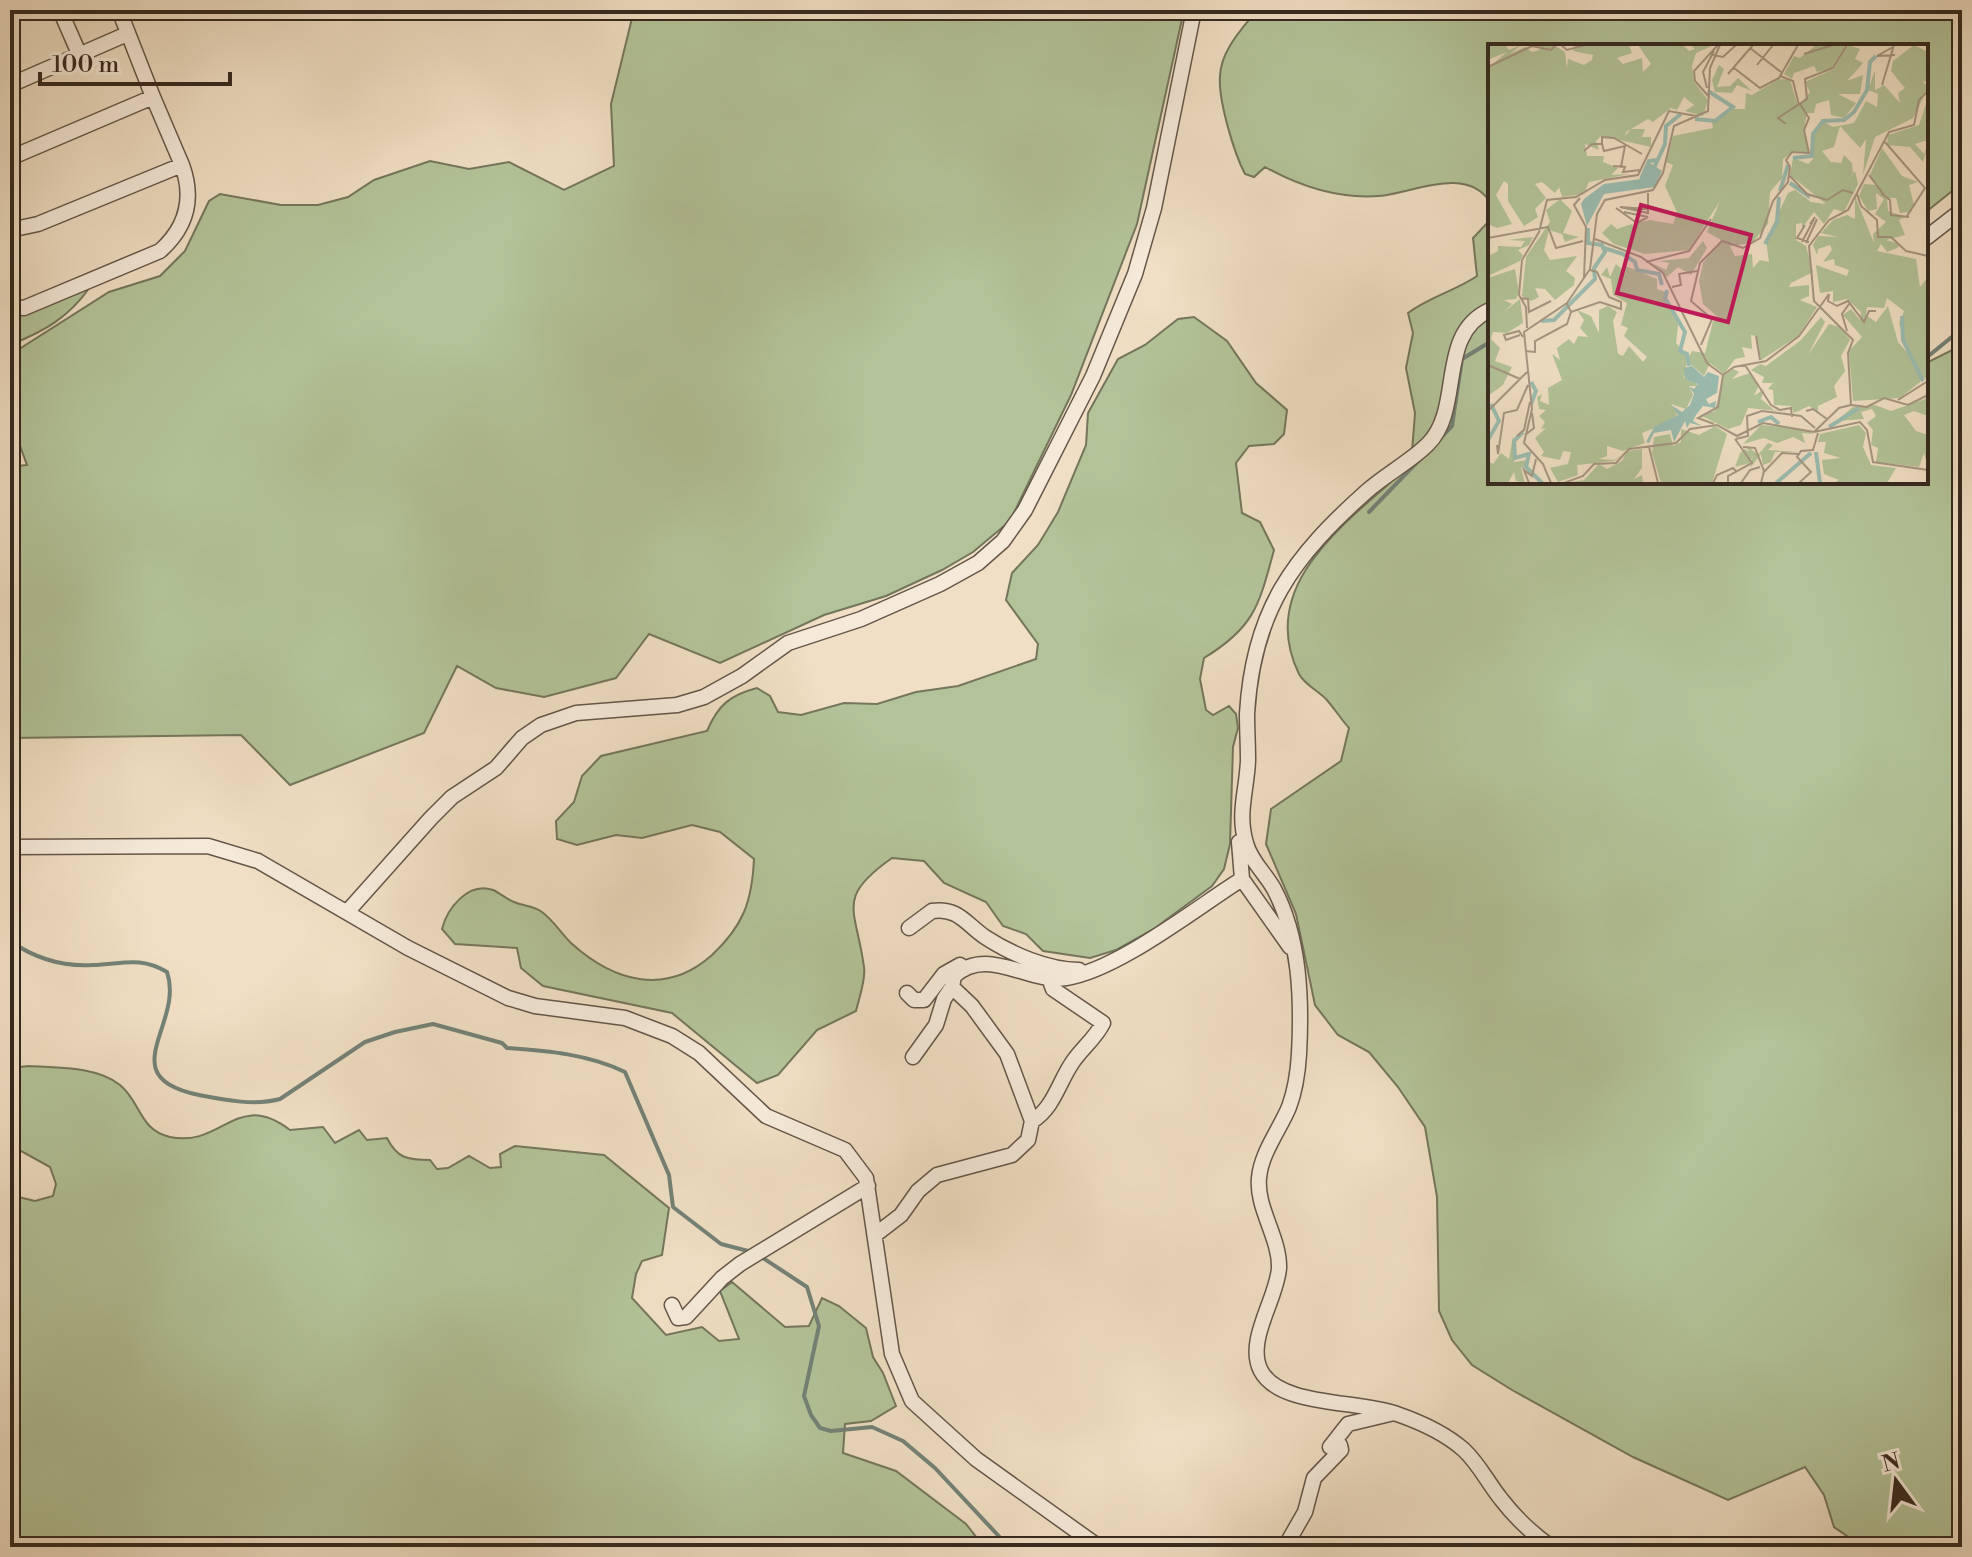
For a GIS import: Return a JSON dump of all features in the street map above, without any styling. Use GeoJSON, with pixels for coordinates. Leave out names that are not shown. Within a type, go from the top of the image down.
{"type":"FeatureCollection","features":[{"type":"Feature","properties":{"kind":"street"},"geometry":{"type":"LineString","coordinates":[[60,10],[80,56]]}},
{"type":"Feature","properties":{"kind":"street"},"geometry":{"type":"LineString","coordinates":[[10,307],[24,308],[160,251],[173,240],[189,202],[190,187],[182,165],[119,10]]}},
{"type":"Feature","properties":{"kind":"street"},"geometry":{"type":"LineString","coordinates":[[348,911],[452,797],[496,768],[522,738],[541,725],[576,713],[677,705],[704,697],[788,643],[861,619],[940,584],[978,563],[1003,541],[1025,510],[1059,444],[1112,335],[1135,274],[1154,208],[1194,10]]}},
{"type":"Feature","properties":{"kind":"street"},"geometry":{"type":"LineString","coordinates":[[10,85],[127,34]]}},
{"type":"Feature","properties":{"kind":"street"},"geometry":{"type":"LineString","coordinates":[[10,158],[153,97]]}},
{"type":"Feature","properties":{"kind":"street"},"geometry":{"type":"LineString","coordinates":[[10,230],[38,224],[182,165]]}},
{"type":"Feature","properties":{"kind":"street"},"geometry":{"type":"LineString","coordinates":[[1928,236],[1962,210]]}},
{"type":"Feature","properties":{"kind":"street"},"geometry":{"type":"LineString","coordinates":[[1488,311],[1474,319],[1462,338],[1438,431],[1427,445],[1371,487],[1320,534],[1294,565],[1272,603],[1259,641],[1250,686],[1248,764],[1240,804],[1241,825],[1247,848],[1273,888],[1288,921],[1300,989],[1299,1057],[1289,1105],[1259,1178],[1279,1263],[1276,1288],[1256,1349],[1259,1368],[1281,1390],[1394,1413],[1434,1430],[1461,1447],[1504,1503],[1551,1547]]}},
{"type":"Feature","properties":{"kind":"street"},"geometry":{"type":"LineString","coordinates":[[1241,825],[1237,834],[1243,861],[1242,879],[1293,953]]}},
{"type":"Feature","properties":{"kind":"street"},"geometry":{"type":"LineString","coordinates":[[10,847],[208,846],[258,861],[474,984],[535,1006],[625,1018],[672,1036],[699,1053],[766,1116],[845,1150],[862,1168],[868,1186],[892,1354],[912,1401],[976,1459],[1099,1547]]}},
{"type":"Feature","properties":{"kind":"street"},"geometry":{"type":"LineString","coordinates":[[907,993],[914,1000],[924,1000],[944,974],[959,965],[987,963],[1062,979],[1090,971],[1242,879]]}},
{"type":"Feature","properties":{"kind":"street"},"geometry":{"type":"LineString","coordinates":[[909,928],[932,911],[957,912],[986,937],[1044,965],[1090,971]]}},
{"type":"Feature","properties":{"kind":"street"},"geometry":{"type":"LineString","coordinates":[[913,1057],[936,1025],[954,976],[971,965]]}},
{"type":"Feature","properties":{"kind":"street"},"geometry":{"type":"LineString","coordinates":[[1032,1121],[1041,1116],[1073,1060],[1094,1041],[1103,1023],[1053,989],[1049,978]]}},
{"type":"Feature","properties":{"kind":"street"},"geometry":{"type":"LineString","coordinates":[[875,1235],[901,1215],[918,1191],[937,1175],[1019,1151],[1028,1140],[1032,1121],[1002,1045],[972,1006],[952,987]]}},
{"type":"Feature","properties":{"kind":"street"},"geometry":{"type":"LineString","coordinates":[[672,1305],[678,1318],[686,1317],[722,1278],[750,1257],[868,1186]]}},
{"type":"Feature","properties":{"kind":"street"},"geometry":{"type":"LineString","coordinates":[[1285,1547],[1302,1519],[1314,1478],[1341,1450],[1340,1445],[1330,1447],[1343,1429],[1351,1423],[1394,1413]]}},
{"type":"Feature","properties":{"kind":"green space"},"geometry":{"type":"Polygon","coordinates":[[[634,10],[1184,10],[1137,224],[1071,395],[1010,521],[973,552],[942,570],[886,596],[824,615],[720,663],[649,634],[616,678],[544,697],[496,688],[457,666],[424,733],[290,785],[241,735],[10,738],[10,467],[27,465],[10,419],[13,353],[109,292],[160,276],[185,251],[209,201],[220,194],[281,205],[318,205],[348,197],[374,180],[430,161],[469,169],[509,162],[564,190],[614,166],[611,104],[634,10]]]}},
{"type":"Feature","properties":{"kind":"green space"},"geometry":{"type":"Polygon","coordinates":[[[1257,10],[1962,10],[1962,183],[1928,210],[1928,44],[1488,44],[1488,200],[1480,191],[1453,183],[1364,196],[1320,190],[1265,167],[1254,177],[1245,174],[1241,165],[1224,112],[1220,86],[1224,57],[1257,10]]]}},
{"type":"Feature","properties":{"kind":"green space"},"geometry":{"type":"Polygon","coordinates":[[[1488,222],[1488,484],[1928,484],[1928,362],[1962,345],[1962,1547],[1863,1547],[1834,1527],[1824,1495],[1805,1467],[1728,1500],[1633,1457],[1472,1365],[1452,1340],[1439,1311],[1437,1197],[1425,1127],[1369,1052],[1338,1035],[1315,1005],[1296,914],[1266,844],[1271,809],[1341,761],[1349,728],[1326,699],[1301,678],[1288,641],[1289,610],[1299,582],[1316,555],[1362,507],[1411,464],[1415,413],[1406,368],[1413,333],[1408,313],[1477,276],[1473,238],[1488,222]]]}},
{"type":"Feature","properties":{"kind":"green space"},"geometry":{"type":"Polygon","coordinates":[[[90,287],[74,307],[56,322],[12,344],[20,315],[90,287]]]}},
{"type":"Feature","properties":{"kind":"green space"},"geometry":{"type":"Polygon","coordinates":[[[1194,317],[1227,341],[1256,383],[1287,410],[1284,434],[1274,444],[1249,446],[1236,463],[1242,513],[1260,522],[1274,550],[1264,586],[1245,625],[1204,658],[1200,679],[1206,710],[1213,715],[1229,706],[1236,714],[1238,728],[1233,747],[1230,844],[1224,869],[1212,886],[1155,928],[1116,950],[1090,958],[1043,951],[1026,934],[1003,926],[986,902],[944,883],[924,861],[892,858],[862,884],[856,895],[854,917],[864,972],[856,1011],[817,1030],[778,1075],[757,1083],[672,1013],[543,986],[521,968],[517,948],[455,944],[442,929],[460,899],[475,889],[484,888],[539,910],[587,956],[622,975],[658,980],[676,976],[712,955],[731,934],[744,912],[751,888],[754,859],[720,832],[692,825],[642,838],[616,835],[577,845],[557,839],[556,821],[574,802],[582,776],[601,756],[707,731],[726,702],[757,688],[770,696],[778,712],[801,715],[844,703],[877,704],[916,692],[958,686],[1036,659],[1038,644],[1006,600],[1012,573],[1038,545],[1058,512],[1086,445],[1088,413],[1118,359],[1145,345],[1178,319],[1194,317]]]}},
{"type":"Feature","properties":{"kind":"green space"},"geometry":{"type":"Polygon","coordinates":[[[10,1068],[76,1069],[111,1079],[127,1092],[152,1128],[170,1137],[204,1135],[242,1117],[256,1115],[272,1119],[290,1130],[323,1127],[335,1143],[359,1130],[367,1140],[387,1138],[399,1154],[430,1160],[437,1169],[448,1168],[469,1156],[490,1168],[501,1167],[500,1154],[515,1146],[604,1155],[669,1208],[662,1255],[642,1261],[636,1274],[632,1298],[666,1335],[702,1327],[719,1341],[739,1339],[720,1291],[732,1282],[785,1327],[809,1326],[822,1298],[839,1306],[866,1328],[873,1357],[896,1406],[871,1421],[845,1424],[843,1453],[896,1471],[966,1524],[984,1547],[10,1547],[10,1195],[35,1201],[53,1196],[56,1184],[50,1167],[10,1145],[10,1068]]]}},
{"type":"Feature","properties":{"kind":"waterway"},"geometry":{"type":"LineString","coordinates":[[1959,308],[1962,305]]}},
{"type":"Feature","properties":{"kind":"waterway"},"geometry":{"type":"LineString","coordinates":[[1928,356],[1953,336],[1954,330]]}},
{"type":"Feature","properties":{"kind":"waterway"},"geometry":{"type":"LineString","coordinates":[[1369,512],[1452,426],[1462,359],[1488,343]]}},
{"type":"Feature","properties":{"kind":"waterway"},"geometry":{"type":"LineString","coordinates":[[10,941],[30,953],[60,963],[140,962],[167,972],[170,991],[155,1062],[159,1076],[173,1087],[199,1095],[250,1102],[280,1099],[365,1042],[433,1024],[502,1043],[507,1048],[568,1054],[611,1066],[625,1072],[669,1175],[673,1207],[721,1244],[752,1252]]}},
{"type":"Feature","properties":{"kind":"waterway"},"geometry":{"type":"LineString","coordinates":[[760,1256],[807,1287],[819,1326],[804,1396],[820,1428],[831,1431],[872,1427],[903,1441],[935,1468],[1009,1547]]}}]}
